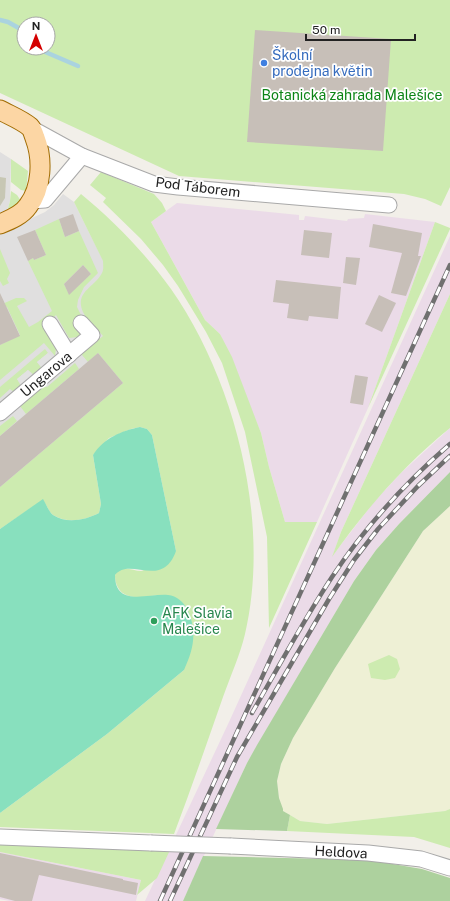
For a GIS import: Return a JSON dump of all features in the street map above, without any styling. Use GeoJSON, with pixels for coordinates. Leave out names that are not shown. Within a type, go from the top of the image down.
{"type":"FeatureCollection","features":[{"type":"Feature","properties":{"kind":"main road","name":"Pod Táborem"},"geometry":{"type":"LineString","coordinates":[[0,110],[31,128]]}},
{"type":"Feature","properties":{"kind":"main road"},"geometry":{"type":"LineString","coordinates":[[0,224],[24,211],[31,202],[38,183],[40,162],[38,144],[31,128]]}},
{"type":"Feature","properties":{"kind":"street","name":"Pod Táborem"},"geometry":{"type":"LineString","coordinates":[[31,128],[82,156],[154,184],[389,205]]}},
{"type":"Feature","properties":{"kind":"street"},"geometry":{"type":"LineString","coordinates":[[31,202],[45,200],[82,156]]}},
{"type":"Feature","properties":{"kind":"street","name":"Ungarova"},"geometry":{"type":"LineString","coordinates":[[0,413],[92,335],[81,323]]}},
{"type":"Feature","properties":{"kind":"street"},"geometry":{"type":"LineString","coordinates":[[50,324],[69,355]]}},
{"type":"Feature","properties":{"kind":"street","name":"Heldova"},"geometry":{"type":"LineString","coordinates":[[0,837],[368,853],[421,859],[450,868]]}},
{"type":"Feature","properties":{"kind":"shaded area"},"geometry":{"type":"Polygon","coordinates":[[[0,152],[11,159],[10,201],[7,212],[0,215],[0,152]]]}},
{"type":"Feature","properties":{"kind":"shaded area"},"geometry":{"type":"Polygon","coordinates":[[[0,177],[6,178],[5,198],[0,206],[0,177]]]}},
{"type":"Feature","properties":{"kind":"shaded area"},"geometry":{"type":"Polygon","coordinates":[[[63,194],[74,202],[103,260],[159,356],[0,496],[0,233],[45,212],[54,205],[63,194]]]}},
{"type":"Feature","properties":{"kind":"shaded area"},"geometry":{"type":"Polygon","coordinates":[[[177,203],[299,215],[299,220],[304,220],[305,216],[347,221],[348,219],[364,218],[365,214],[435,222],[368,408],[317,522],[285,522],[261,433],[220,334],[205,320],[151,222],[177,203]]]}},
{"type":"Feature","properties":{"kind":"shaded area"},"geometry":{"type":"Polygon","coordinates":[[[450,236],[450,294],[341,532],[333,555],[374,502],[401,473],[450,428],[450,472],[399,524],[376,550],[354,581],[247,763],[183,901],[145,901],[229,722],[450,236]]]}},
{"type":"Feature","properties":{"kind":"shaded area"},"geometry":{"type":"Polygon","coordinates":[[[48,353],[56,361],[44,371],[37,362],[48,353]]]}},
{"type":"Feature","properties":{"kind":"shaded area"},"geometry":{"type":"Polygon","coordinates":[[[28,370],[35,378],[24,388],[17,379],[28,370]]]}},
{"type":"Feature","properties":{"kind":"shaded area"},"geometry":{"type":"Polygon","coordinates":[[[450,506],[450,809],[445,811],[327,824],[300,821],[283,811],[279,798],[277,781],[281,764],[293,738],[335,668],[423,531],[450,506]]]}},
{"type":"Feature","properties":{"kind":"shaded area"},"geometry":{"type":"Polygon","coordinates":[[[0,852],[141,880],[136,901],[9,901],[0,899],[0,852]]]}},
{"type":"Feature","properties":{"kind":"green space","name":"Botanická zahrada Malešice"},"geometry":{"type":"Polygon","coordinates":[[[0,0],[450,0],[450,187],[441,206],[425,199],[404,194],[179,176],[0,93],[0,0]]]}},
{"type":"Feature","properties":{"kind":"green space"},"geometry":{"type":"Polygon","coordinates":[[[11,159],[28,171],[26,191],[21,190],[11,182],[11,159]]]}},
{"type":"Feature","properties":{"kind":"green space"},"geometry":{"type":"Polygon","coordinates":[[[101,172],[154,194],[162,203],[166,211],[151,222],[205,320],[220,334],[232,357],[261,433],[285,522],[317,522],[269,628],[267,537],[245,432],[222,363],[206,332],[178,286],[163,265],[141,239],[103,202],[106,198],[90,185],[101,172]]]}},
{"type":"Feature","properties":{"kind":"green space"},"geometry":{"type":"Polygon","coordinates":[[[11,191],[17,195],[21,201],[7,212],[10,201],[11,191]]]}},
{"type":"Feature","properties":{"kind":"green space"},"geometry":{"type":"Polygon","coordinates":[[[81,194],[118,227],[151,263],[171,289],[194,326],[214,367],[230,410],[242,455],[250,501],[254,546],[252,591],[245,634],[238,658],[174,834],[0,827],[0,813],[107,734],[184,670],[158,595],[140,597],[128,596],[119,589],[115,580],[115,574],[117,571],[126,569],[144,570],[176,551],[152,435],[147,429],[140,427],[131,429],[109,438],[93,455],[101,504],[99,513],[88,518],[76,520],[58,518],[50,512],[43,500],[0,529],[0,487],[123,383],[98,353],[88,362],[82,355],[103,336],[87,319],[83,312],[81,299],[86,290],[99,278],[103,272],[103,261],[74,202],[81,194]]]}},
{"type":"Feature","properties":{"kind":"green space"},"geometry":{"type":"Polygon","coordinates":[[[59,219],[65,237],[79,231],[98,273],[84,287],[78,300],[77,307],[83,319],[83,332],[78,337],[69,338],[56,315],[44,327],[56,349],[55,356],[44,343],[0,380],[0,345],[20,335],[7,307],[0,305],[16,298],[24,298],[27,301],[17,306],[29,327],[52,311],[28,261],[33,258],[34,260],[46,255],[35,230],[59,219]],[[83,265],[64,284],[69,294],[91,274],[83,265]]]}},
{"type":"Feature","properties":{"kind":"green space"},"geometry":{"type":"Polygon","coordinates":[[[435,222],[450,229],[368,408],[435,222]]]}},
{"type":"Feature","properties":{"kind":"green space"},"geometry":{"type":"Polygon","coordinates":[[[0,249],[10,273],[7,279],[9,283],[3,286],[0,281],[0,249]]]}},
{"type":"Feature","properties":{"kind":"green space"},"geometry":{"type":"Polygon","coordinates":[[[450,294],[450,428],[401,472],[386,488],[332,557],[341,532],[450,294]]]}},
{"type":"Feature","properties":{"kind":"green space"},"geometry":{"type":"Polygon","coordinates":[[[45,349],[48,353],[37,362],[42,368],[34,375],[28,370],[17,379],[21,386],[14,392],[10,389],[0,398],[0,387],[45,349]]]}},
{"type":"Feature","properties":{"kind":"green space"},"geometry":{"type":"Polygon","coordinates":[[[75,363],[79,369],[26,414],[20,406],[44,386],[47,387],[75,363]]]}},
{"type":"Feature","properties":{"kind":"green space"},"geometry":{"type":"Polygon","coordinates":[[[13,416],[17,421],[0,436],[0,426],[13,416]]]}},
{"type":"Feature","properties":{"kind":"green space"},"geometry":{"type":"Polygon","coordinates":[[[140,427],[147,429],[152,435],[176,551],[170,562],[163,569],[155,571],[129,569],[121,570],[115,575],[116,585],[120,592],[134,597],[168,595],[181,601],[189,612],[193,627],[192,648],[188,660],[184,670],[107,734],[0,813],[0,529],[43,499],[52,514],[58,518],[76,520],[88,518],[99,513],[101,504],[93,455],[102,444],[114,436],[140,427]]]}},
{"type":"Feature","properties":{"kind":"green space"},"geometry":{"type":"Polygon","coordinates":[[[450,472],[450,506],[423,531],[335,668],[293,738],[281,764],[277,781],[279,798],[283,811],[290,815],[287,831],[216,829],[257,745],[354,581],[376,550],[399,524],[450,472]]]}},
{"type":"Feature","properties":{"kind":"green space"},"geometry":{"type":"Polygon","coordinates":[[[389,655],[397,659],[400,669],[395,678],[385,680],[371,678],[368,664],[389,655]]]}},
{"type":"Feature","properties":{"kind":"green space"},"geometry":{"type":"Polygon","coordinates":[[[450,809],[450,848],[414,837],[287,831],[290,815],[300,821],[327,824],[445,811],[450,809]]]}},
{"type":"Feature","properties":{"kind":"green space"},"geometry":{"type":"Polygon","coordinates":[[[0,841],[170,850],[157,878],[137,895],[141,880],[0,852],[0,841]]]}},
{"type":"Feature","properties":{"kind":"green space"},"geometry":{"type":"Polygon","coordinates":[[[203,856],[369,860],[422,869],[450,878],[450,901],[183,901],[203,856]]]}},
{"type":"Feature","properties":{"kind":"building"},"geometry":{"type":"Polygon","coordinates":[[[255,30],[391,39],[383,151],[247,142],[255,30]]]}},
{"type":"Feature","properties":{"kind":"building"},"geometry":{"type":"Polygon","coordinates":[[[73,214],[79,231],[65,237],[59,219],[73,214]]]}},
{"type":"Feature","properties":{"kind":"building"},"geometry":{"type":"Polygon","coordinates":[[[373,224],[422,233],[418,256],[421,256],[406,296],[391,293],[402,253],[369,247],[373,224]]]}},
{"type":"Feature","properties":{"kind":"building"},"geometry":{"type":"Polygon","coordinates":[[[35,230],[46,255],[34,260],[33,258],[28,261],[17,237],[35,230]]]}},
{"type":"Feature","properties":{"kind":"building"},"geometry":{"type":"Polygon","coordinates":[[[304,230],[332,233],[329,258],[301,255],[304,230]]]}},
{"type":"Feature","properties":{"kind":"building"},"geometry":{"type":"Polygon","coordinates":[[[346,257],[360,258],[356,285],[343,283],[346,257]]]}},
{"type":"Feature","properties":{"kind":"building"},"geometry":{"type":"Polygon","coordinates":[[[83,265],[91,274],[69,295],[64,284],[83,265]]]}},
{"type":"Feature","properties":{"kind":"building"},"geometry":{"type":"Polygon","coordinates":[[[276,280],[341,287],[338,319],[309,316],[308,321],[287,318],[289,304],[273,302],[276,280]]]}},
{"type":"Feature","properties":{"kind":"building"},"geometry":{"type":"Polygon","coordinates":[[[0,293],[20,336],[0,345],[0,293]]]}},
{"type":"Feature","properties":{"kind":"building"},"geometry":{"type":"Polygon","coordinates":[[[379,295],[396,303],[382,332],[365,324],[379,295]]]}},
{"type":"Feature","properties":{"kind":"building"},"geometry":{"type":"Polygon","coordinates":[[[98,353],[123,383],[0,487],[0,436],[98,353]]]}},
{"type":"Feature","properties":{"kind":"building"},"geometry":{"type":"Polygon","coordinates":[[[355,375],[368,377],[363,405],[350,403],[355,375]]]}},
{"type":"Feature","properties":{"kind":"building"},"geometry":{"type":"Polygon","coordinates":[[[0,853],[138,883],[136,895],[39,875],[32,901],[15,901],[0,897],[0,853]]]}},
{"type":"Feature","properties":{"kind":"waterway"},"geometry":{"type":"LineString","coordinates":[[0,20],[16,26]]}},
{"type":"Feature","properties":{"kind":"waterway"},"geometry":{"type":"LineString","coordinates":[[55,56],[78,66]]}},
{"type":"Feature","properties":{"kind":"railway"},"geometry":{"type":"LineString","coordinates":[[160,901],[450,265]]}},
{"type":"Feature","properties":{"kind":"railway"},"geometry":{"type":"LineString","coordinates":[[252,713],[311,610],[332,577],[358,541],[386,506],[417,474],[450,444]]}},
{"type":"Feature","properties":{"kind":"railway"},"geometry":{"type":"LineString","coordinates":[[170,901],[237,757],[329,599],[354,560],[378,529],[418,486],[450,456]]}},
{"type":"Feature","properties":{"kind":"place","name":"Školní prodejna květin"},"geometry":{"type":"Point","coordinates":[264,63]}},
{"type":"Feature","properties":{"kind":"place","name":"AFK Slavia Malešice"},"geometry":{"type":"Point","coordinates":[154,621]}}]}
